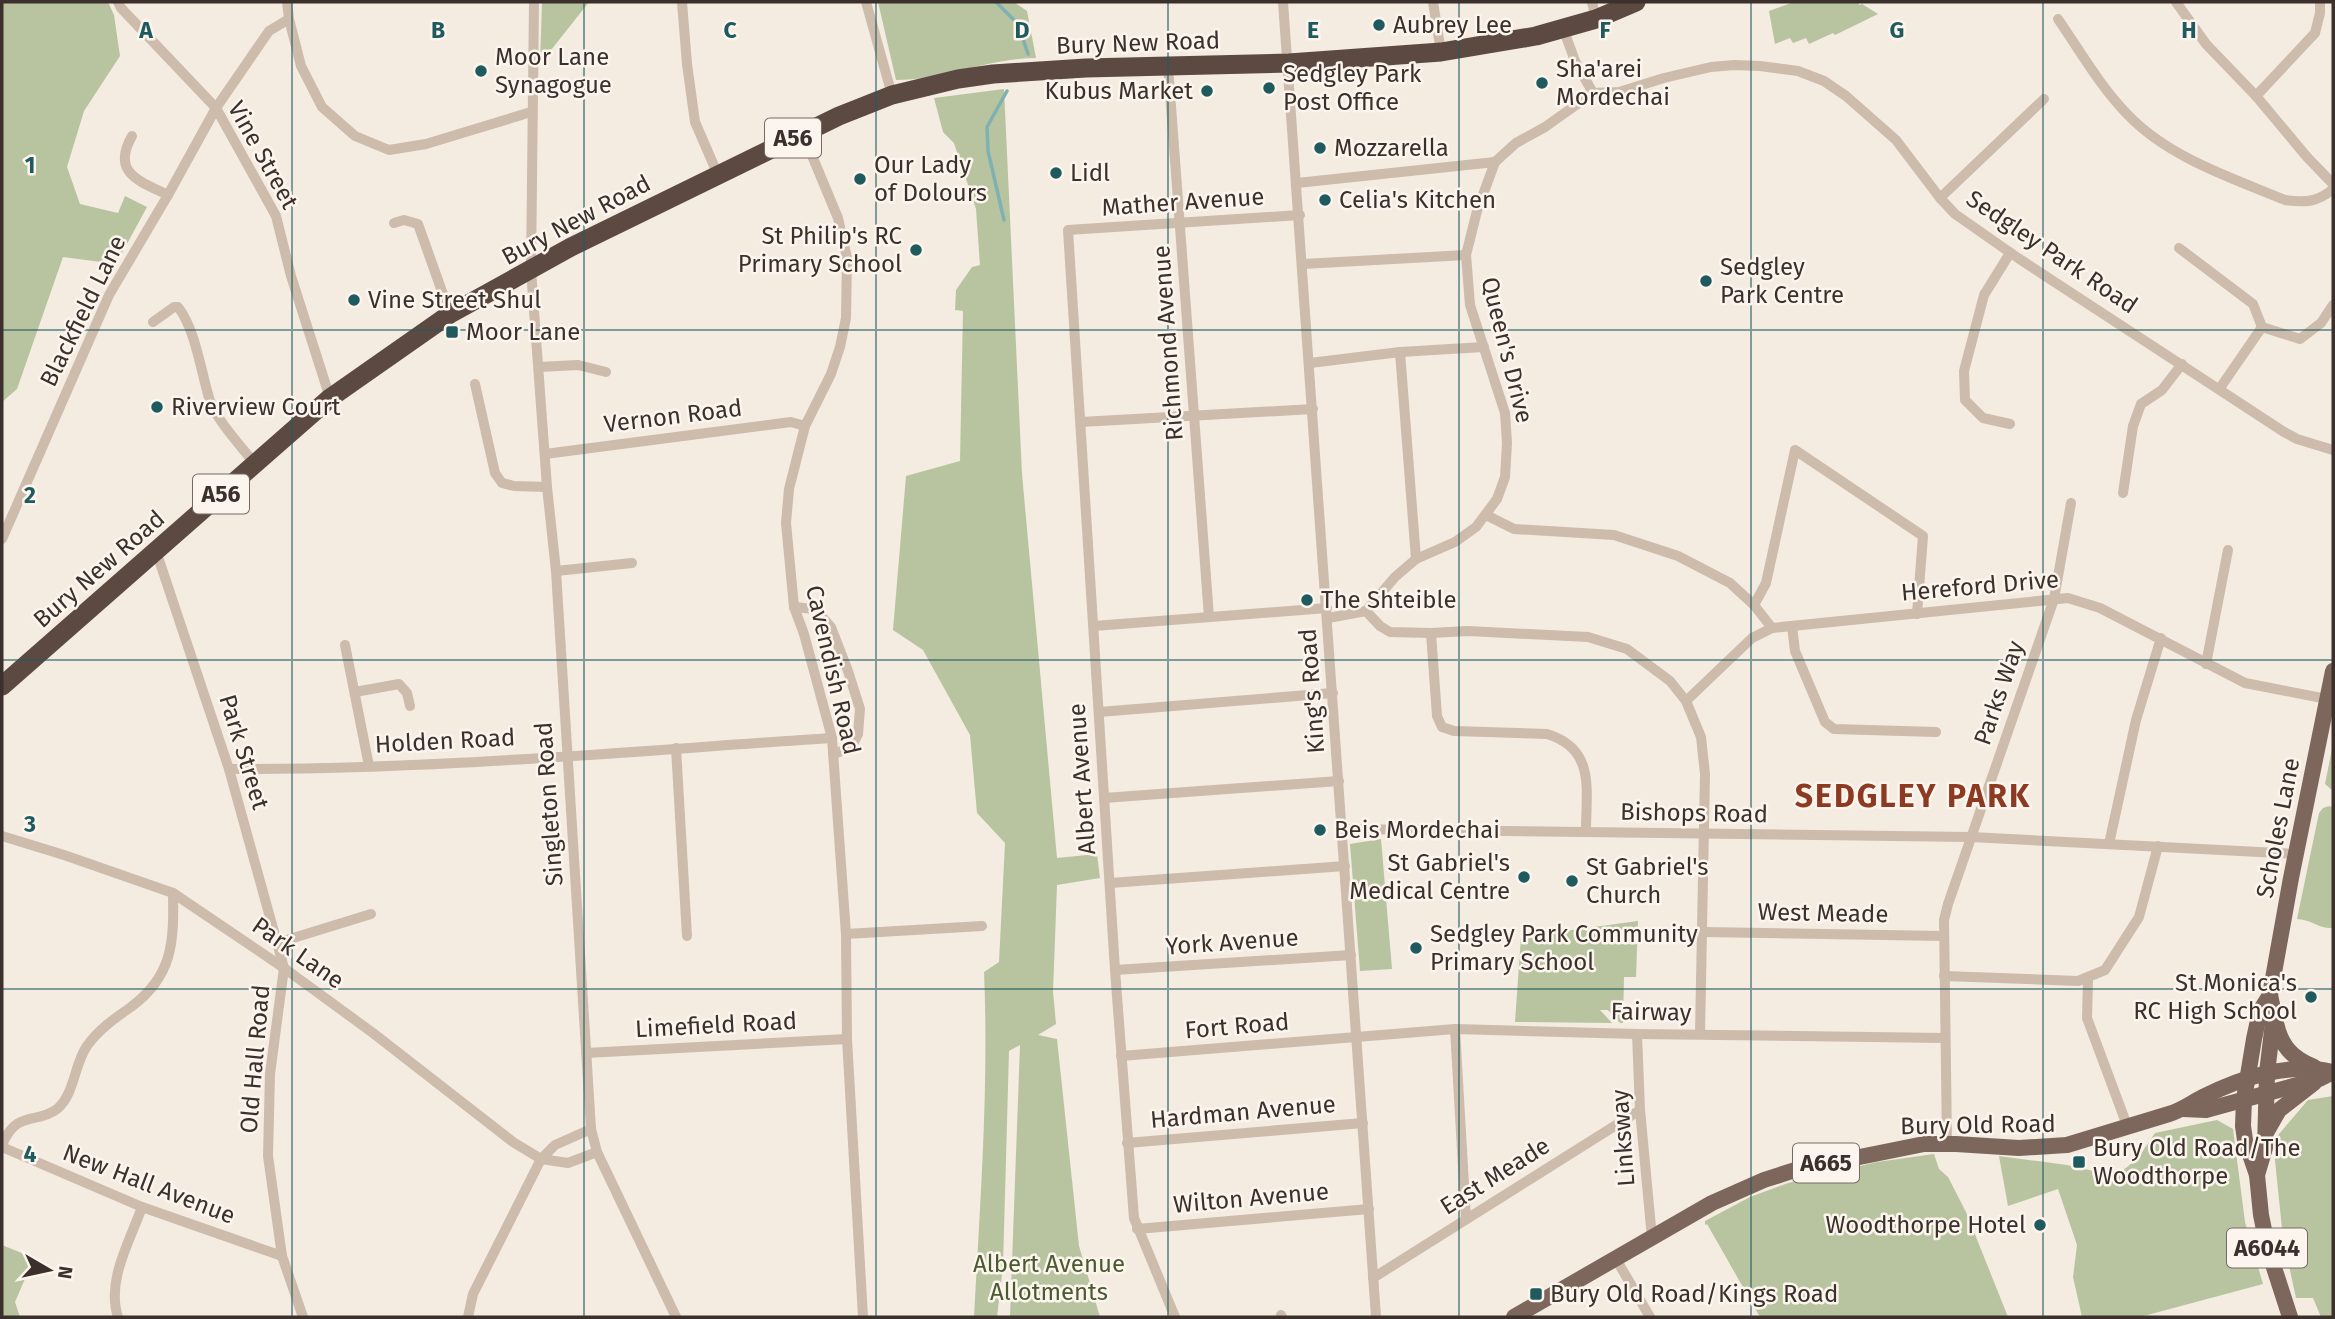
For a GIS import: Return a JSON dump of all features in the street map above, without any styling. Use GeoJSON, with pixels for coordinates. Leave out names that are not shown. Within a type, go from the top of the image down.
{"type":"FeatureCollection","features":[{"type":"Feature","properties":{"kind":"highway"},"geometry":{"type":"LineString","coordinates":[[1441,52],[1499,43],[1563,28],[1594,10],[1636,2]]}},
{"type":"Feature","properties":{"kind":"highway","name":"Bury New Road"},"geometry":{"type":"LineString","coordinates":[[2,686],[330,398],[450,314],[570,247],[803,134],[892,95],[958,79],[993,74],[1086,68],[1289,63],[1441,52]]}},
{"type":"Feature","properties":{"kind":"main road","name":"Scholes Lane"},"geometry":{"type":"LineString","coordinates":[[2246,1080],[2260,1012],[2270,995],[2333,671]]}},
{"type":"Feature","properties":{"kind":"main road","name":"Scholes Lane"},"geometry":{"type":"LineString","coordinates":[[2267,1073],[2274,1014],[2270,995]]}},
{"type":"Feature","properties":{"kind":"main road"},"geometry":{"type":"LineString","coordinates":[[2266,1132],[2279,1110],[2325,1073],[2298,1060],[2286,1049],[2280,1039],[2274,1014]]}},
{"type":"Feature","properties":{"kind":"main road","name":"Bury Old Road"},"geometry":{"type":"LineString","coordinates":[[1514,1317],[1712,1203],[1764,1180],[1820,1164],[1897,1148],[1947,1143],[2046,1148],[2087,1141],[2183,1109],[2202,1097],[2267,1073],[2325,1073]]}},
{"type":"Feature","properties":{"kind":"main road","name":"A6044"},"geometry":{"type":"LineString","coordinates":[[2267,1073],[2255,1095],[2252,1157],[2265,1237],[2290,1317]]}},
{"type":"Feature","properties":{"kind":"main road","name":"Bury Old Road"},"geometry":{"type":"LineString","coordinates":[[2183,1109],[2206,1110],[2325,1073]]}},
{"type":"Feature","properties":{"kind":"main road","name":"A6044"},"geometry":{"type":"LineString","coordinates":[[2246,1080],[2255,1095],[2266,1132],[2265,1148],[2257,1175]]}},
{"type":"Feature","properties":{"kind":"street","name":"Vine Street"},"geometry":{"type":"LineString","coordinates":[[118,2],[121,9],[216,108],[276,216],[291,276],[330,398]]}},
{"type":"Feature","properties":{"kind":"street"},"geometry":{"type":"LineString","coordinates":[[287,2],[302,66],[322,107],[355,136],[389,150],[426,144],[531,111]]}},
{"type":"Feature","properties":{"kind":"street"},"geometry":{"type":"LineString","coordinates":[[531,270],[534,2]]}},
{"type":"Feature","properties":{"kind":"street"},"geometry":{"type":"LineString","coordinates":[[682,2],[695,122],[719,175]]}},
{"type":"Feature","properties":{"kind":"street"},"geometry":{"type":"LineString","coordinates":[[866,2],[892,95]]}},
{"type":"Feature","properties":{"kind":"street","name":"King's Road"},"geometry":{"type":"LineString","coordinates":[[1283,2],[1376,1317]]}},
{"type":"Feature","properties":{"kind":"street"},"geometry":{"type":"LineString","coordinates":[[1433,2],[1441,52]]}},
{"type":"Feature","properties":{"kind":"street"},"geometry":{"type":"LineString","coordinates":[[2058,19],[2105,88],[2129,117],[2190,160],[2285,200],[2300,203],[2324,197],[2333,187],[2256,96],[2206,44],[2176,2]]}},
{"type":"Feature","properties":{"kind":"street"},"geometry":{"type":"LineString","coordinates":[[2256,96],[2315,33],[2320,2]]}},
{"type":"Feature","properties":{"kind":"street","name":"Blackfield Lane"},"geometry":{"type":"LineString","coordinates":[[2,539],[109,295],[216,108],[269,31],[289,19]]}},
{"type":"Feature","properties":{"kind":"street"},"geometry":{"type":"LineString","coordinates":[[1563,28],[1574,61],[1592,93]]}},
{"type":"Feature","properties":{"kind":"street","name":"Richmond Avenue"},"geometry":{"type":"LineString","coordinates":[[1168,66],[1209,617]]}},
{"type":"Feature","properties":{"kind":"street","name":"Sedgley Park Road"},"geometry":{"type":"LineString","coordinates":[[1592,93],[1619,92],[1711,67],[1760,66],[1798,71],[1824,81],[1846,96],[1896,140],[1955,214],[2010,253],[2297,439],[2333,450]]}},
{"type":"Feature","properties":{"kind":"street","name":"Queen's Drive"},"geometry":{"type":"LineString","coordinates":[[1366,611],[1395,577],[1416,559],[1455,542],[1476,527],[1497,499],[1505,477],[1505,413],[1470,305],[1466,255],[1483,193],[1495,162],[1516,143],[1545,127],[1592,93]]}},
{"type":"Feature","properties":{"kind":"street"},"geometry":{"type":"LineString","coordinates":[[1940,198],[2044,99]]}},
{"type":"Feature","properties":{"kind":"street","name":"Cavendish Road"},"geometry":{"type":"LineString","coordinates":[[803,134],[838,218],[847,258],[846,318],[840,347],[831,374],[805,426],[789,489],[786,523],[794,607],[832,738],[846,934],[848,1039],[863,1317]]}},
{"type":"Feature","properties":{"kind":"street"},"geometry":{"type":"LineString","coordinates":[[131,136],[124,152],[127,170],[133,177],[168,195]]}},
{"type":"Feature","properties":{"kind":"street"},"geometry":{"type":"LineString","coordinates":[[1297,183],[1495,162]]}},
{"type":"Feature","properties":{"kind":"street","name":"Mather Avenue"},"geometry":{"type":"LineString","coordinates":[[1069,230],[1300,215]]}},
{"type":"Feature","properties":{"kind":"street"},"geometry":{"type":"LineString","coordinates":[[394,223],[404,220],[418,224],[450,314]]}},
{"type":"Feature","properties":{"kind":"street","name":"Albert Avenue"},"geometry":{"type":"LineString","coordinates":[[1069,230],[1115,970],[1134,1218],[1175,1317]]}},
{"type":"Feature","properties":{"kind":"street"},"geometry":{"type":"LineString","coordinates":[[2179,248],[2253,304],[2262,327]]}},
{"type":"Feature","properties":{"kind":"street"},"geometry":{"type":"LineString","coordinates":[[2010,253],[1984,295],[1964,371],[1965,400],[1983,418],[2010,424]]}},
{"type":"Feature","properties":{"kind":"street"},"geometry":{"type":"LineString","coordinates":[[1303,264],[1466,255]]}},
{"type":"Feature","properties":{"kind":"street","name":"Singleton Road"},"geometry":{"type":"LineString","coordinates":[[531,270],[544,454],[556,571],[591,1129],[597,1152],[676,1317]]}},
{"type":"Feature","properties":{"kind":"street"},"geometry":{"type":"LineString","coordinates":[[2262,327],[2300,339],[2321,323],[2333,304]]}},
{"type":"Feature","properties":{"kind":"street"},"geometry":{"type":"LineString","coordinates":[[153,322],[170,309],[178,307],[190,328],[213,405],[232,436],[255,464]]}},
{"type":"Feature","properties":{"kind":"street"},"geometry":{"type":"LineString","coordinates":[[2220,388],[2262,327]]}},
{"type":"Feature","properties":{"kind":"street"},"geometry":{"type":"LineString","coordinates":[[1310,363],[1400,352],[1483,347]]}},
{"type":"Feature","properties":{"kind":"street"},"geometry":{"type":"LineString","coordinates":[[1400,352],[1416,559]]}},
{"type":"Feature","properties":{"kind":"street"},"geometry":{"type":"LineString","coordinates":[[2123,493],[2133,426],[2141,404],[2162,390],[2182,364]]}},
{"type":"Feature","properties":{"kind":"street"},"geometry":{"type":"LineString","coordinates":[[539,367],[578,365],[606,372]]}},
{"type":"Feature","properties":{"kind":"street"},"geometry":{"type":"LineString","coordinates":[[475,384],[495,473],[502,483],[514,486],[547,486]]}},
{"type":"Feature","properties":{"kind":"street"},"geometry":{"type":"LineString","coordinates":[[1081,422],[1313,408]]}},
{"type":"Feature","properties":{"kind":"street","name":"Vernon Road"},"geometry":{"type":"LineString","coordinates":[[544,454],[791,422],[805,426]]}},
{"type":"Feature","properties":{"kind":"street"},"geometry":{"type":"LineString","coordinates":[[1754,605],[1766,583],[1795,450],[1923,536],[1917,614]]}},
{"type":"Feature","properties":{"kind":"street","name":"Parks Way"},"geometry":{"type":"LineString","coordinates":[[1947,1143],[1943,936],[1948,904],[2054,599],[2071,503]]}},
{"type":"Feature","properties":{"kind":"street"},"geometry":{"type":"LineString","coordinates":[[1486,515],[1514,529],[1614,535],[1678,556],[1730,583],[1754,605],[1772,628]]}},
{"type":"Feature","properties":{"kind":"street"},"geometry":{"type":"LineString","coordinates":[[2206,664],[2228,550]]}},
{"type":"Feature","properties":{"kind":"street","name":"Park Street"},"geometry":{"type":"LineString","coordinates":[[156,551],[229,769],[284,968]]}},
{"type":"Feature","properties":{"kind":"street"},"geometry":{"type":"LineString","coordinates":[[556,571],[632,563]]}},
{"type":"Feature","properties":{"kind":"street","name":"Hereford Drive"},"geometry":{"type":"LineString","coordinates":[[1686,701],[1752,638],[1772,628],[2068,598],[2083,601],[2161,638],[2206,664],[2245,682],[2328,699]]}},
{"type":"Feature","properties":{"kind":"street"},"geometry":{"type":"LineString","coordinates":[[794,607],[815,609],[831,627],[860,709],[858,734],[851,748],[833,754]]}},
{"type":"Feature","properties":{"kind":"street"},"geometry":{"type":"LineString","coordinates":[[1094,626],[1209,617],[1366,611],[1390,632],[1468,631],[1588,637],[1627,649],[1670,681],[1686,701],[1701,737],[1706,774],[1699,1034]]}},
{"type":"Feature","properties":{"kind":"street"},"geometry":{"type":"LineString","coordinates":[[1792,626],[1795,651],[1825,722],[1834,729],[1936,732]]}},
{"type":"Feature","properties":{"kind":"street"},"geometry":{"type":"LineString","coordinates":[[1432,633],[1437,716],[1442,727],[1454,731],[1547,734],[1577,750],[1586,772],[1586,831]]}},
{"type":"Feature","properties":{"kind":"street"},"geometry":{"type":"LineString","coordinates":[[2109,844],[2136,720],[2161,638]]}},
{"type":"Feature","properties":{"kind":"street"},"geometry":{"type":"LineString","coordinates":[[345,645],[369,766]]}},
{"type":"Feature","properties":{"kind":"street"},"geometry":{"type":"LineString","coordinates":[[355,692],[399,684],[407,693],[410,706]]}},
{"type":"Feature","properties":{"kind":"street"},"geometry":{"type":"LineString","coordinates":[[1099,712],[1333,693]]}},
{"type":"Feature","properties":{"kind":"street","name":"Holden Road"},"geometry":{"type":"LineString","coordinates":[[229,769],[369,766],[832,738]]}},
{"type":"Feature","properties":{"kind":"street"},"geometry":{"type":"LineString","coordinates":[[676,748],[687,936]]}},
{"type":"Feature","properties":{"kind":"street"},"geometry":{"type":"LineString","coordinates":[[1104,798],[1339,781]]}},
{"type":"Feature","properties":{"kind":"street","name":"Bishops Road"},"geometry":{"type":"LineString","coordinates":[[1342,829],[1971,837],[2296,854]]}},
{"type":"Feature","properties":{"kind":"street","name":"Park Lane"},"geometry":{"type":"LineString","coordinates":[[2,836],[173,893],[373,1032],[513,1142],[541,1158]]}},
{"type":"Feature","properties":{"kind":"street"},"geometry":{"type":"LineString","coordinates":[[1944,976],[2078,981],[2105,970],[2139,917],[2158,846]]}},
{"type":"Feature","properties":{"kind":"street"},"geometry":{"type":"LineString","coordinates":[[1110,883],[1345,866]]}},
{"type":"Feature","properties":{"kind":"street"},"geometry":{"type":"LineString","coordinates":[[2,1146],[13,1126],[57,1109],[67,1096],[86,1047],[99,1031],[142,999],[158,982],[165,968],[173,932],[173,893]]}},
{"type":"Feature","properties":{"kind":"street"},"geometry":{"type":"LineString","coordinates":[[277,943],[371,914]]}},
{"type":"Feature","properties":{"kind":"street"},"geometry":{"type":"LineString","coordinates":[[846,934],[982,926]]}},
{"type":"Feature","properties":{"kind":"street","name":"West Meade"},"geometry":{"type":"LineString","coordinates":[[1703,932],[1943,936]]}},
{"type":"Feature","properties":{"kind":"street","name":"York Avenue"},"geometry":{"type":"LineString","coordinates":[[1115,970],[1351,956]]}},
{"type":"Feature","properties":{"kind":"street","name":"Old Hall Road"},"geometry":{"type":"LineString","coordinates":[[284,968],[270,1074],[268,1156],[282,1256],[303,1317]]}},
{"type":"Feature","properties":{"kind":"street"},"geometry":{"type":"LineString","coordinates":[[2088,979],[2087,1018],[2127,1128]]}},
{"type":"Feature","properties":{"kind":"street"},"geometry":{"type":"LineString","coordinates":[[1455,1029],[1466,1219]]}},
{"type":"Feature","properties":{"kind":"street","name":"Fairway"},"geometry":{"type":"LineString","coordinates":[[1357,1037],[1455,1029],[1944,1038]]}},
{"type":"Feature","properties":{"kind":"street","name":"Linksway"},"geometry":{"type":"LineString","coordinates":[[1637,1034],[1640,1110],[1652,1238]]}},
{"type":"Feature","properties":{"kind":"street","name":"Fort Road"},"geometry":{"type":"LineString","coordinates":[[1121,1056],[1357,1037]]}},
{"type":"Feature","properties":{"kind":"street","name":"Limefield Road"},"geometry":{"type":"LineString","coordinates":[[586,1053],[848,1039]]}},
{"type":"Feature","properties":{"kind":"street","name":"East Meade"},"geometry":{"type":"LineString","coordinates":[[1373,1278],[1640,1110]]}},
{"type":"Feature","properties":{"kind":"street","name":"Hardman Avenue"},"geometry":{"type":"LineString","coordinates":[[1127,1143],[1363,1123]]}},
{"type":"Feature","properties":{"kind":"street"},"geometry":{"type":"LineString","coordinates":[[468,1317],[473,1294],[541,1158],[555,1145],[591,1129]]}},
{"type":"Feature","properties":{"kind":"street","name":"New Hall Avenue"},"geometry":{"type":"LineString","coordinates":[[2,1146],[142,1207],[282,1256]]}},
{"type":"Feature","properties":{"kind":"street"},"geometry":{"type":"LineString","coordinates":[[541,1158],[568,1163],[597,1152]]}},
{"type":"Feature","properties":{"kind":"street"},"geometry":{"type":"LineString","coordinates":[[118,1317],[113,1296],[115,1282],[142,1207]]}},
{"type":"Feature","properties":{"kind":"street","name":"Wilton Avenue"},"geometry":{"type":"LineString","coordinates":[[1137,1229],[1369,1209]]}},
{"type":"Feature","properties":{"kind":"street"},"geometry":{"type":"LineString","coordinates":[[1616,1259],[1650,1317]]}},
{"type":"Feature","properties":{"kind":"green space"},"geometry":{"type":"Polygon","coordinates":[[[2,2],[108,2],[114,15],[120,56],[84,111],[67,167],[80,204],[118,213],[125,196],[147,207],[116,264],[63,257],[17,389],[2,402],[2,2]]]}},
{"type":"Feature","properties":{"kind":"green space"},"geometry":{"type":"Polygon","coordinates":[[[542,2],[589,2],[540,64],[542,2]]]}},
{"type":"Feature","properties":{"kind":"green space"},"geometry":{"type":"Polygon","coordinates":[[[878,2],[1014,2],[1027,11],[1036,58],[1001,61],[932,77],[896,80],[878,2]]]}},
{"type":"Feature","properties":{"kind":"green space"},"geometry":{"type":"Polygon","coordinates":[[[1794,2],[1859,2],[1859,5],[1862,4],[1878,14],[1835,35],[1833,33],[1809,44],[1806,38],[1793,43],[1790,38],[1775,44],[1769,11],[1794,2]]]}},
{"type":"Feature","properties":{"kind":"green space","name":"Albert Avenue Allotments"},"geometry":{"type":"Polygon","coordinates":[[[1004,89],[1022,474],[1057,858],[1097,854],[1100,878],[1057,885],[1053,992],[1056,1024],[1038,1035],[1057,1039],[1079,1246],[1100,1317],[1010,1317],[1020,1045],[1009,1051],[1003,1266],[997,1317],[974,1317],[985,1102],[984,972],[999,962],[1005,843],[977,813],[970,735],[923,650],[893,630],[906,476],[960,461],[963,311],[955,310],[956,290],[972,267],[980,265],[976,209],[954,143],[943,132],[934,98],[1004,89]]]}},
{"type":"Feature","properties":{"kind":"green space"},"geometry":{"type":"Polygon","coordinates":[[[2333,744],[2333,791],[2325,784],[2333,744]]]}},
{"type":"Feature","properties":{"kind":"green space"},"geometry":{"type":"Polygon","coordinates":[[[2329,806],[2333,807],[2333,928],[2297,919],[2319,813],[2329,806]]]}},
{"type":"Feature","properties":{"kind":"green space"},"geometry":{"type":"Polygon","coordinates":[[[1381,839],[1392,969],[1360,971],[1350,844],[1381,839]]]}},
{"type":"Feature","properties":{"kind":"green space"},"geometry":{"type":"Polygon","coordinates":[[[1638,921],[1636,977],[1624,977],[1623,1023],[1608,1010],[1600,1010],[1612,1023],[1515,1022],[1521,937],[1638,921]]]}},
{"type":"Feature","properties":{"kind":"green space"},"geometry":{"type":"Polygon","coordinates":[[[2333,1096],[2333,1317],[2321,1317],[2313,1298],[2296,1298],[2283,1238],[2273,1141],[2308,1100],[2333,1096]]]}},
{"type":"Feature","properties":{"kind":"green space"},"geometry":{"type":"Polygon","coordinates":[[[2217,1120],[2233,1129],[2245,1222],[2263,1284],[2140,1317],[2082,1317],[2073,1277],[2077,1245],[2058,1189],[2008,1206],[1999,1156],[2067,1165],[2116,1176],[2138,1158],[2155,1133],[2217,1120]]]}},
{"type":"Feature","properties":{"kind":"green space"},"geometry":{"type":"Polygon","coordinates":[[[1934,1154],[1939,1169],[1948,1177],[1966,1212],[2008,1317],[1760,1317],[1707,1224],[1705,1225],[1705,1221],[1750,1197],[1788,1183],[1877,1162],[1934,1154]]]}},
{"type":"Feature","properties":{"kind":"green space"},"geometry":{"type":"Polygon","coordinates":[[[2,1245],[34,1258],[15,1302],[20,1317],[2,1317],[2,1245]]]}},
{"type":"Feature","properties":{"kind":"waterway"},"geometry":{"type":"LineString","coordinates":[[996,2],[1018,24],[1028,54]]}},
{"type":"Feature","properties":{"kind":"waterway"},"geometry":{"type":"LineString","coordinates":[[1004,220],[988,151],[987,127],[1007,91]]}},
{"type":"Feature","properties":{"kind":"place","name":"Aubrey Lee"},"geometry":{"type":"Point","coordinates":[1379,25]}},
{"type":"Feature","properties":{"kind":"place","name":"Moor Lane Synagogue"},"geometry":{"type":"Point","coordinates":[481,71]}},
{"type":"Feature","properties":{"kind":"place","name":"Sha'arei Mordechai"},"geometry":{"type":"Point","coordinates":[1542,83]}},
{"type":"Feature","properties":{"kind":"place","name":"Sedgley Park Post Office"},"geometry":{"type":"Point","coordinates":[1269,88]}},
{"type":"Feature","properties":{"kind":"place","name":"Kubus Market"},"geometry":{"type":"Point","coordinates":[1207,91]}},
{"type":"Feature","properties":{"kind":"place","name":"Mozzarella"},"geometry":{"type":"Point","coordinates":[1320,148]}},
{"type":"Feature","properties":{"kind":"place","name":"Lidl"},"geometry":{"type":"Point","coordinates":[1056,173]}},
{"type":"Feature","properties":{"kind":"place","name":"Our Lady of Dolours"},"geometry":{"type":"Point","coordinates":[860,179]}},
{"type":"Feature","properties":{"kind":"place","name":"Celia's Kitchen"},"geometry":{"type":"Point","coordinates":[1325,200]}},
{"type":"Feature","properties":{"kind":"place","name":"St Philip's RC Primary School"},"geometry":{"type":"Point","coordinates":[916,250]}},
{"type":"Feature","properties":{"kind":"place","name":"Sedgley Park Centre"},"geometry":{"type":"Point","coordinates":[1706,281]}},
{"type":"Feature","properties":{"kind":"place","name":"Vine Street Shul"},"geometry":{"type":"Point","coordinates":[354,300]}},
{"type":"Feature","properties":{"kind":"place","name":"Moor Lane"},"geometry":{"type":"Point","coordinates":[452,332]}},
{"type":"Feature","properties":{"kind":"place","name":"Riverview Court"},"geometry":{"type":"Point","coordinates":[157,407]}},
{"type":"Feature","properties":{"kind":"place","name":"The Shteible"},"geometry":{"type":"Point","coordinates":[1307,600]}},
{"type":"Feature","properties":{"kind":"place","name":"Beis Mordechai"},"geometry":{"type":"Point","coordinates":[1320,830]}},
{"type":"Feature","properties":{"kind":"place","name":"St Gabriel's Medical Centre"},"geometry":{"type":"Point","coordinates":[1524,877]}},
{"type":"Feature","properties":{"kind":"place","name":"St Gabriel's Church"},"geometry":{"type":"Point","coordinates":[1572,881]}},
{"type":"Feature","properties":{"kind":"place","name":"Sedgley Park Community Primary School"},"geometry":{"type":"Point","coordinates":[1416,948]}},
{"type":"Feature","properties":{"kind":"place","name":"St Monica's RC High School"},"geometry":{"type":"Point","coordinates":[2311,997]}},
{"type":"Feature","properties":{"kind":"place","name":"Bury Old Road/The Woodthorpe"},"geometry":{"type":"Point","coordinates":[2079,1162]}},
{"type":"Feature","properties":{"kind":"place","name":"Woodthorpe Hotel"},"geometry":{"type":"Point","coordinates":[2040,1225]}},
{"type":"Feature","properties":{"kind":"place","name":"Bury Old Road/Kings Road"},"geometry":{"type":"Point","coordinates":[1536,1294]}},
{"type":"Feature","properties":{"kind":"district","name":"SEDGLEY PARK"},"geometry":{"type":"Point","coordinates":[1913,796]}}]}
